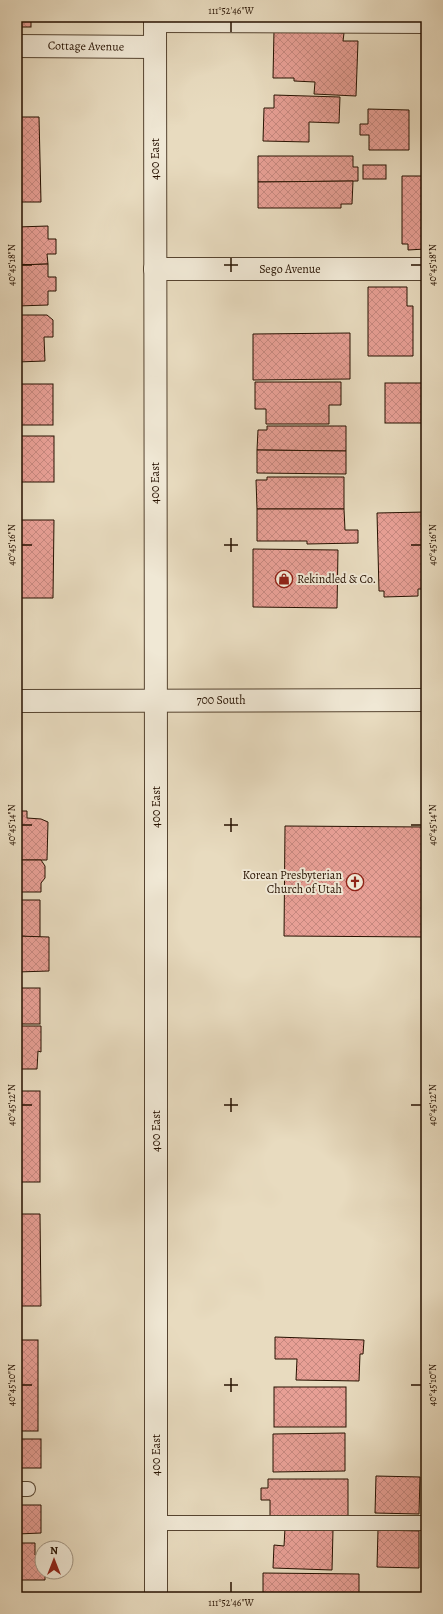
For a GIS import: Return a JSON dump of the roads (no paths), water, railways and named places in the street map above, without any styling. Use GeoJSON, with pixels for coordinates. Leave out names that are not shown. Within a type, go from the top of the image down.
{"type":"FeatureCollection","features":[{"type":"Feature","properties":{"kind":"street"},"geometry":{"type":"LineString","coordinates":[[155,19],[426,22]]}},
{"type":"Feature","properties":{"kind":"street","name":"400 East"},"geometry":{"type":"LineString","coordinates":[[155,19],[156,1597]]}},
{"type":"Feature","properties":{"kind":"street","name":"Cottage Avenue"},"geometry":{"type":"LineString","coordinates":[[17,46],[155,47]]}},
{"type":"Feature","properties":{"kind":"street","name":"Sego Avenue"},"geometry":{"type":"LineString","coordinates":[[155,268],[426,268]]}},
{"type":"Feature","properties":{"kind":"street","name":"700 South"},"geometry":{"type":"LineString","coordinates":[[17,701],[426,700]]}},
{"type":"Feature","properties":{"kind":"lane"},"geometry":{"type":"LineString","coordinates":[[156,1523],[426,1523]]}},
{"type":"Feature","properties":{"kind":"place","name":"Rekindled & Co."},"geometry":{"type":"Point","coordinates":[284,579]}},
{"type":"Feature","properties":{"kind":"place","name":"Korean Presbyterian Church of Utah"},"geometry":{"type":"Point","coordinates":[355,882]}}]}
